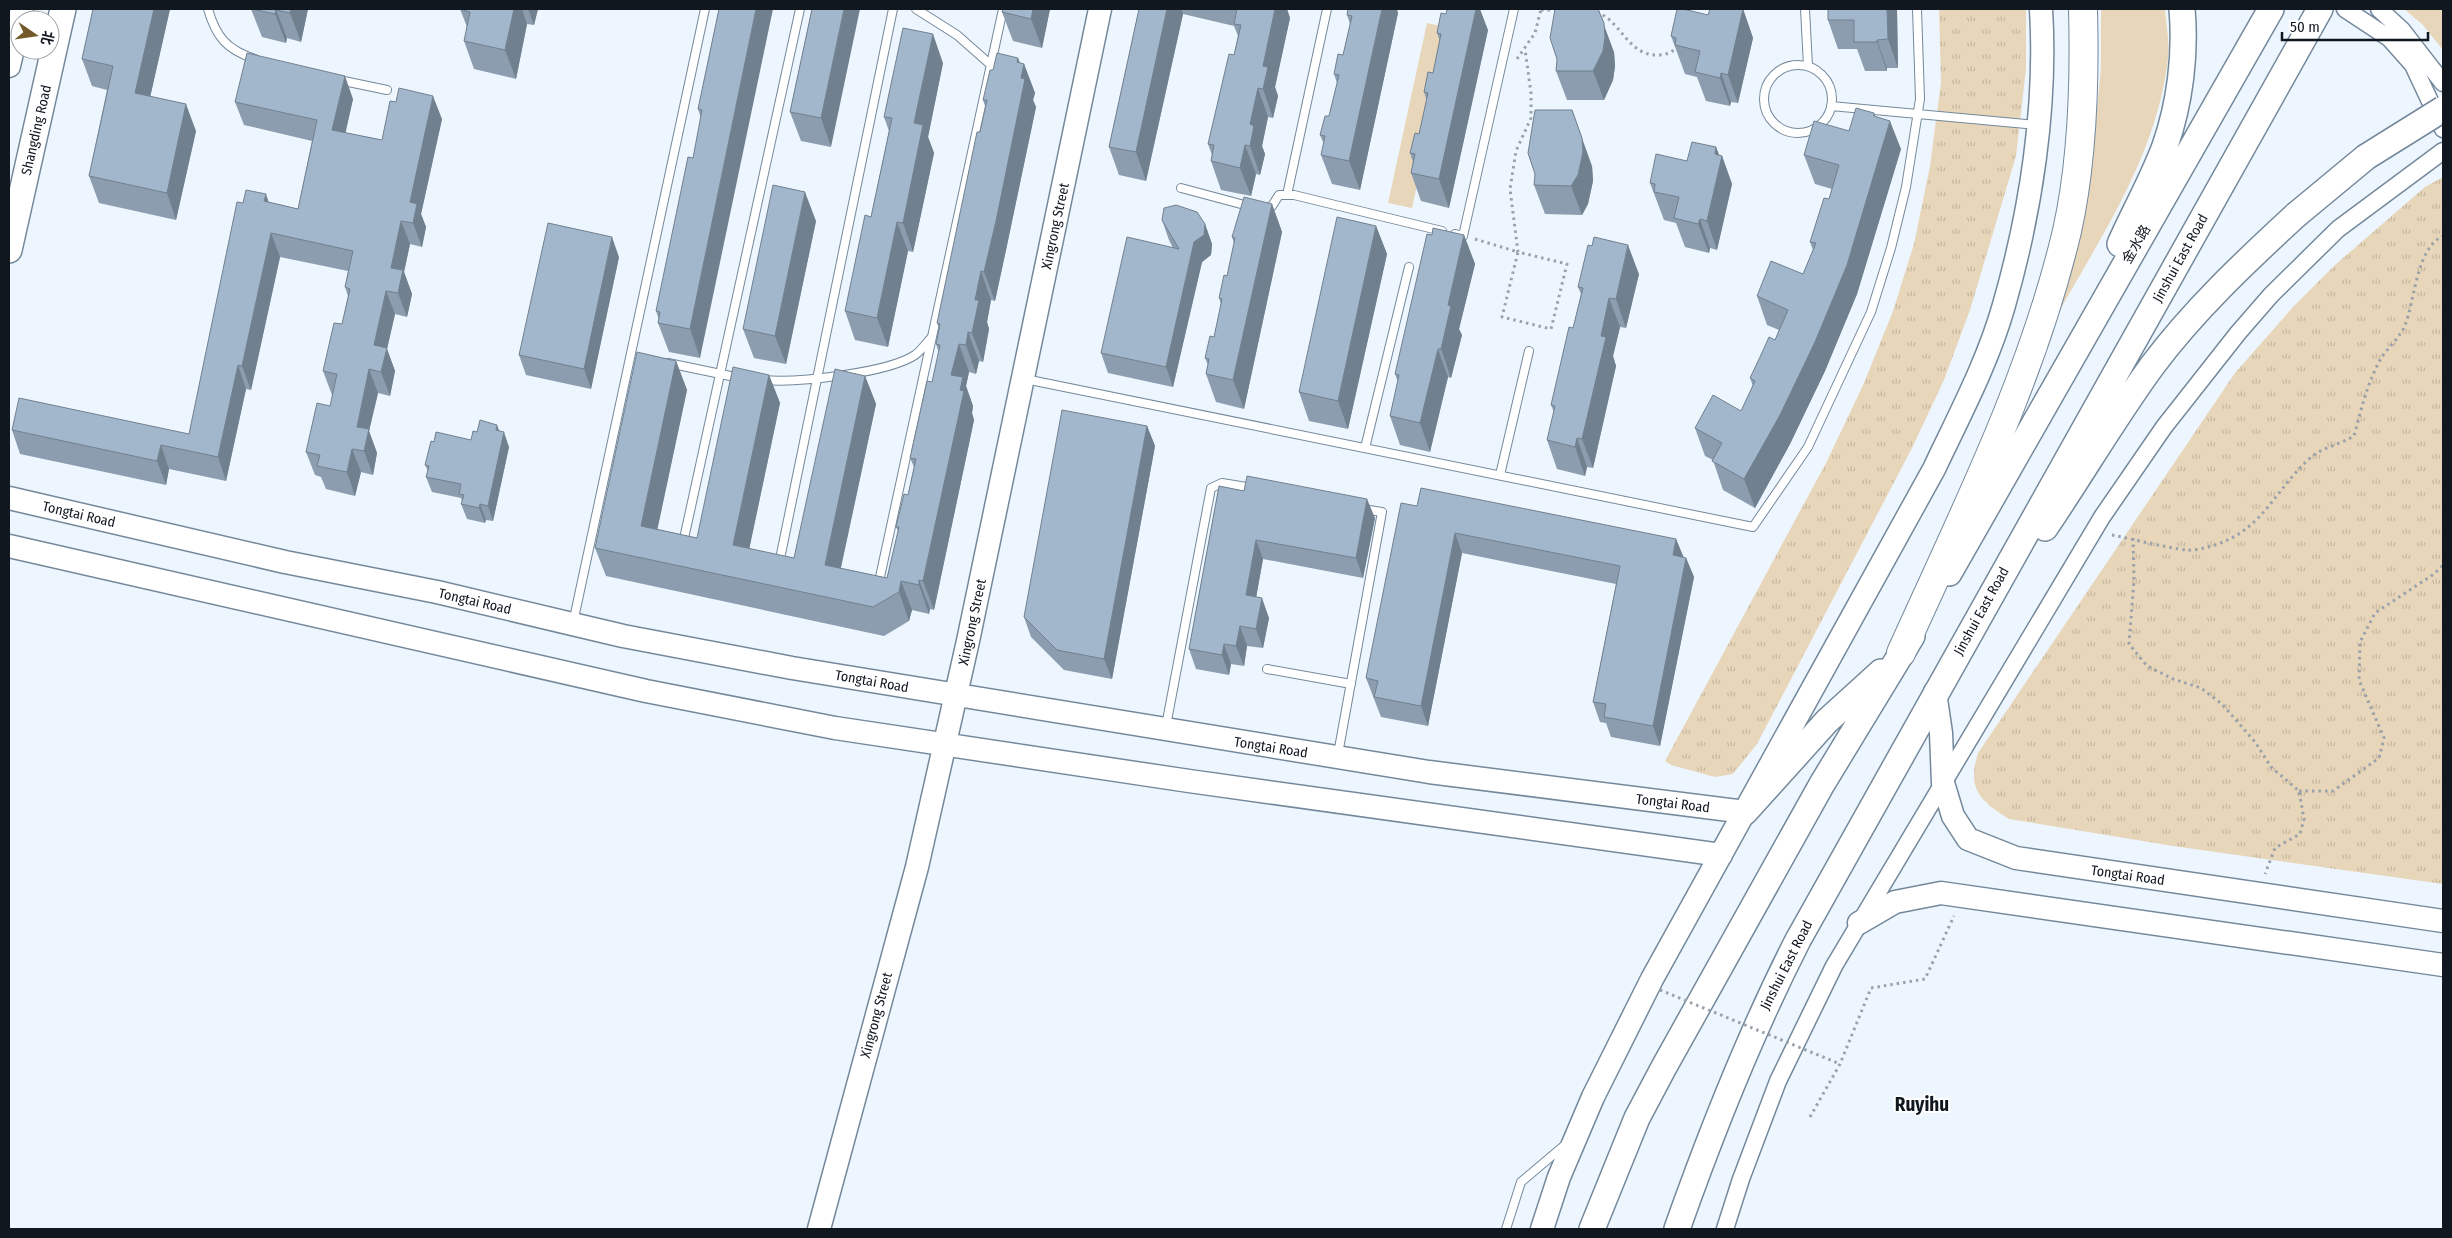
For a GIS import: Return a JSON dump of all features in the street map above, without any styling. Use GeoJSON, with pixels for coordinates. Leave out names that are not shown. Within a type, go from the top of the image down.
{"type":"FeatureCollection","features":[{"type":"Feature","properties":{"kind":"highway"},"geometry":{"type":"LineString","coordinates":[[1901,653],[2027,367],[2048,303],[2067,229],[2081,126],[2083,9]]}},
{"type":"Feature","properties":{"kind":"main road","name":"Shangding Road"},"geometry":{"type":"LineString","coordinates":[[9,250],[63,9]]}},
{"type":"Feature","properties":{"kind":"main road"},"geometry":{"type":"LineString","coordinates":[[1592,1229],[1637,1118],[1664,1067],[1822,784],[1901,653],[2068,364],[2115,254],[2164,147],[2175,110],[2180,74],[2184,26],[2182,9]]}},
{"type":"Feature","properties":{"kind":"main road","name":"金水路"},"geometry":{"type":"LineString","coordinates":[[2068,364],[2271,9]]}},
{"type":"Feature","properties":{"kind":"main road","name":"Jinshui East Road"},"geometry":{"type":"LineString","coordinates":[[1678,1229],[1725,1098],[1769,997],[1798,940],[1935,692],[2320,9]]}},
{"type":"Feature","properties":{"kind":"main road"},"geometry":{"type":"LineString","coordinates":[[1935,692],[2152,366],[2195,315],[2241,267],[2296,215],[2366,158],[2443,109]]}},
{"type":"Feature","properties":{"kind":"main road"},"geometry":{"type":"LineString","coordinates":[[1744,812],[1827,721],[1901,653]]}},
{"type":"Feature","properties":{"kind":"street"},"geometry":{"type":"LineString","coordinates":[[9,66],[22,9]]}},
{"type":"Feature","properties":{"kind":"street","name":"Xingrong Street"},"geometry":{"type":"LineString","coordinates":[[819,1229],[917,867],[956,696],[1100,9]]}},
{"type":"Feature","properties":{"kind":"street"},"geometry":{"type":"LineString","coordinates":[[1542,1229],[1560,1177],[1593,1096],[1652,979],[1934,469],[1972,391],[2006,298],[2019,244],[2038,125],[2043,76],[2041,9]]}},
{"type":"Feature","properties":{"kind":"street"},"geometry":{"type":"LineString","coordinates":[[2345,9],[2389,38],[2413,65],[2443,129]]}},
{"type":"Feature","properties":{"kind":"street"},"geometry":{"type":"LineString","coordinates":[[2379,9],[2402,30],[2443,83]]}},
{"type":"Feature","properties":{"kind":"street"},"geometry":{"type":"LineString","coordinates":[[1725,1229],[1778,1081],[1834,966],[2094,531],[2164,427],[2238,332],[2271,295],[2338,229],[2443,151]]}},
{"type":"Feature","properties":{"kind":"street","name":"Tongtai Road"},"geometry":{"type":"LineString","coordinates":[[9,498],[285,562],[437,592],[573,624],[792,668],[1429,772],[1744,812]]}},
{"type":"Feature","properties":{"kind":"street"},"geometry":{"type":"LineString","coordinates":[[9,546],[646,691],[835,728],[1721,855]]}},
{"type":"Feature","properties":{"kind":"street","name":"Tongtai Road"},"geometry":{"type":"LineString","coordinates":[[1935,692],[1941,732],[1943,784],[1953,816],[1968,839],[2016,858],[2443,921]]}},
{"type":"Feature","properties":{"kind":"street"},"geometry":{"type":"LineString","coordinates":[[1859,923],[1895,902],[1941,892],[2443,965]]}},
{"type":"Feature","properties":{"kind":"lane"},"geometry":{"type":"LineString","coordinates":[[208,9],[221,38],[236,53],[264,61]]}},
{"type":"Feature","properties":{"kind":"lane"},"geometry":{"type":"LineString","coordinates":[[573,624],[706,9]]}},
{"type":"Feature","properties":{"kind":"lane"},"geometry":{"type":"LineString","coordinates":[[685,534],[800,9]]}},
{"type":"Feature","properties":{"kind":"lane"},"geometry":{"type":"LineString","coordinates":[[780,554],[893,9]]}},
{"type":"Feature","properties":{"kind":"lane"},"geometry":{"type":"LineString","coordinates":[[916,9],[957,35],[990,65]]}},
{"type":"Feature","properties":{"kind":"lane"},"geometry":{"type":"LineString","coordinates":[[880,577],[1003,9]]}},
{"type":"Feature","properties":{"kind":"lane"},"geometry":{"type":"LineString","coordinates":[[1287,195],[1327,9]]}},
{"type":"Feature","properties":{"kind":"lane"},"geometry":{"type":"LineString","coordinates":[[1181,188],[1266,209],[1272,206],[1279,196],[1294,195],[1463,236],[1514,9]]}},
{"type":"Feature","properties":{"kind":"lane"},"geometry":{"type":"LineString","coordinates":[[1805,9],[1808,66]]}},
{"type":"Feature","properties":{"kind":"lane"},"geometry":{"type":"LineString","coordinates":[[1023,379],[1754,527],[1808,447],[1871,312],[1891,248],[1906,187],[1918,114],[1920,99],[1917,9]]}},
{"type":"Feature","properties":{"kind":"lane"},"geometry":{"type":"LineString","coordinates":[[1788,66],[1808,66],[1823,75],[1828,82],[1832,100],[1831,106],[1826,118],[1819,125],[1802,133],[1783,129],[1769,115],[1764,96],[1772,77],[1788,66]]}},
{"type":"Feature","properties":{"kind":"lane"},"geometry":{"type":"LineString","coordinates":[[329,78],[386,90]]}},
{"type":"Feature","properties":{"kind":"lane"},"geometry":{"type":"LineString","coordinates":[[1831,106],[2038,125]]}},
{"type":"Feature","properties":{"kind":"lane"},"geometry":{"type":"LineString","coordinates":[[1365,448],[1409,267]]}},
{"type":"Feature","properties":{"kind":"lane"},"geometry":{"type":"LineString","coordinates":[[658,361],[720,375],[771,381],[861,373],[896,364],[917,354],[932,336]]}},
{"type":"Feature","properties":{"kind":"lane"},"geometry":{"type":"LineString","coordinates":[[1500,476],[1529,351]]}},
{"type":"Feature","properties":{"kind":"lane"},"geometry":{"type":"LineString","coordinates":[[631,355],[640,357]]}},
{"type":"Feature","properties":{"kind":"lane"},"geometry":{"type":"LineString","coordinates":[[1165,730],[1211,488],[1222,483],[1260,490]]}},
{"type":"Feature","properties":{"kind":"lane"},"geometry":{"type":"LineString","coordinates":[[1337,758],[1382,512],[1354,507]]}},
{"type":"Feature","properties":{"kind":"lane"},"geometry":{"type":"LineString","coordinates":[[1267,669],[1351,684]]}},
{"type":"Feature","properties":{"kind":"lane"},"geometry":{"type":"LineString","coordinates":[[1506,1229],[1521,1182],[1577,1135]]}},
{"type":"Feature","properties":{"kind":"path"},"geometry":{"type":"LineString","coordinates":[[1500,70],[1515,62],[1525,49],[1535,33],[1541,9],[1569,9]]}},
{"type":"Feature","properties":{"kind":"path"},"geometry":{"type":"LineString","coordinates":[[1594,11],[1606,16],[1639,52],[1656,56],[1666,55],[1677,48],[1680,40]]}},
{"type":"Feature","properties":{"kind":"path"},"geometry":{"type":"LineString","coordinates":[[1463,236],[1518,252],[1567,264],[1551,329],[1502,316],[1518,252],[1510,189],[1516,152],[1531,118],[1531,93],[1525,49]]}},
{"type":"Feature","properties":{"kind":"path"},"geometry":{"type":"LineString","coordinates":[[2094,531],[2193,551],[2244,532],[2268,509],[2312,456],[2354,436],[2367,387],[2381,358],[2405,327],[2422,263],[2436,239],[2443,236]]}},
{"type":"Feature","properties":{"kind":"path"},"geometry":{"type":"LineString","coordinates":[[2133,538],[2134,580],[2129,644],[2148,666],[2173,680],[2201,688],[2222,704],[2254,742],[2271,767],[2299,791],[2304,819],[2300,834],[2275,848],[2258,894]]}},
{"type":"Feature","properties":{"kind":"path"},"geometry":{"type":"LineString","coordinates":[[2299,791],[2333,791],[2379,758],[2384,738],[2359,680],[2360,642],[2375,613],[2443,566]]}},
{"type":"Feature","properties":{"kind":"path"},"geometry":{"type":"LineString","coordinates":[[1810,1117],[1840,1064],[1871,988],[1925,979],[1963,896]]}},
{"type":"Feature","properties":{"kind":"path"},"geometry":{"type":"LineString","coordinates":[[1660,990],[1840,1064]]}},
{"type":"Feature","properties":{"kind":"green space"},"geometry":{"type":"Polygon","coordinates":[[[1939,9],[2026,9],[2026,69],[2016,156],[1970,310],[1944,380],[1912,448],[1757,744],[1733,774],[1715,777],[1671,765],[1665,761],[1826,463],[1864,383],[1893,311],[1914,244],[1930,166],[1941,82],[1939,9]]]}},
{"type":"Feature","properties":{"kind":"green space"},"geometry":{"type":"Polygon","coordinates":[[[2101,9],[2165,9],[2168,58],[2162,92],[2142,157],[2112,218],[2061,308],[2088,200],[2101,68],[2101,9]]]}},
{"type":"Feature","properties":{"kind":"green space"},"geometry":{"type":"Polygon","coordinates":[[[2404,9],[2443,9],[2443,50],[2423,25],[2404,9]]]}},
{"type":"Feature","properties":{"kind":"green space"},"geometry":{"type":"Polygon","coordinates":[[[1427,23],[1451,28],[1412,208],[1388,203],[1427,23]]]}},
{"type":"Feature","properties":{"kind":"green space"},"geometry":{"type":"Polygon","coordinates":[[[2443,177],[2443,884],[2173,846],[2009,819],[1990,806],[1978,792],[1975,785],[1975,765],[1978,753],[2235,373],[2293,307],[2335,265],[2425,187],[2443,177]]]}},
{"type":"Feature","properties":{"kind":"building"},"geometry":{"type":"Polygon","coordinates":[[[93,9],[154,9],[135,93],[186,104],[167,193],[89,176],[113,66],[82,59],[93,9]]]}},
{"type":"Feature","properties":{"kind":"building"},"geometry":{"type":"Polygon","coordinates":[[[252,9],[291,9],[290,13],[276,10],[275,14],[252,9]]]}},
{"type":"Feature","properties":{"kind":"building"},"geometry":{"type":"Polygon","coordinates":[[[460,9],[514,9],[505,50],[464,41],[470,12],[460,9]]]}},
{"type":"Feature","properties":{"kind":"building"},"geometry":{"type":"Polygon","coordinates":[[[719,9],[756,9],[690,329],[658,323],[660,312],[656,311],[688,157],[693,158],[702,110],[698,109],[719,9]]]}},
{"type":"Feature","properties":{"kind":"building"},"geometry":{"type":"Polygon","coordinates":[[[812,9],[844,9],[821,118],[790,112],[812,9]]]}},
{"type":"Feature","properties":{"kind":"building"},"geometry":{"type":"Polygon","coordinates":[[[1003,9],[1033,9],[1031,19],[1002,12],[1003,9]]]}},
{"type":"Feature","properties":{"kind":"building"},"geometry":{"type":"Polygon","coordinates":[[[1139,9],[1167,9],[1136,152],[1109,147],[1139,9]]]}},
{"type":"Feature","properties":{"kind":"building"},"geometry":{"type":"Polygon","coordinates":[[[1237,9],[1275,9],[1263,66],[1268,67],[1263,89],[1258,88],[1250,124],[1254,126],[1250,146],[1245,145],[1240,168],[1211,161],[1214,145],[1208,144],[1229,54],[1234,55],[1241,25],[1234,24],[1237,9]]]}},
{"type":"Feature","properties":{"kind":"building"},"geometry":{"type":"Polygon","coordinates":[[[1348,9],[1382,9],[1349,161],[1321,155],[1325,136],[1320,135],[1325,116],[1329,116],[1339,75],[1334,74],[1338,54],[1343,55],[1352,16],[1347,15],[1348,9]]]}},
{"type":"Feature","properties":{"kind":"building"},"geometry":{"type":"Polygon","coordinates":[[[1447,9],[1476,9],[1439,179],[1411,173],[1415,154],[1410,153],[1415,133],[1419,134],[1428,93],[1424,92],[1428,72],[1433,73],[1441,34],[1437,33],[1441,13],[1446,14],[1447,9]]]}},
{"type":"Feature","properties":{"kind":"building"},"geometry":{"type":"Polygon","coordinates":[[[1555,9],[1598,9],[1604,23],[1605,37],[1603,51],[1593,71],[1556,71],[1557,59],[1550,38],[1555,9]]]}},
{"type":"Feature","properties":{"kind":"building"},"geometry":{"type":"Polygon","coordinates":[[[1677,9],[1708,15],[1710,9],[1743,9],[1728,75],[1721,73],[1720,78],[1695,72],[1700,51],[1675,45],[1676,38],[1671,36],[1677,9]]]}},
{"type":"Feature","properties":{"kind":"building"},"geometry":{"type":"Polygon","coordinates":[[[1828,9],[1887,9],[1888,39],[1877,40],[1877,42],[1854,42],[1854,20],[1828,20],[1828,9]]]}},
{"type":"Feature","properties":{"kind":"building"},"geometry":{"type":"Polygon","coordinates":[[[903,28],[933,34],[914,123],[923,125],[903,223],[897,222],[877,318],[845,311],[865,215],[871,217],[892,118],[884,117],[903,28]]]}},
{"type":"Feature","properties":{"kind":"building"},"geometry":{"type":"Polygon","coordinates":[[[247,53],[345,76],[332,130],[382,140],[390,101],[396,102],[399,88],[433,96],[410,202],[417,204],[413,223],[401,221],[391,268],[403,270],[398,293],[386,291],[374,345],[387,348],[381,372],[369,369],[357,427],[369,429],[364,451],[352,449],[347,472],[317,466],[320,455],[306,452],[317,403],[330,406],[337,374],[323,371],[334,323],[342,324],[350,289],[345,287],[353,251],[271,233],[242,366],[238,365],[218,457],[161,445],[157,461],[12,430],[19,398],[189,434],[237,202],[243,203],[246,190],[266,194],[264,201],[298,209],[317,120],[235,102],[247,53]]]}},
{"type":"Feature","properties":{"kind":"building"},"geometry":{"type":"Polygon","coordinates":[[[997,53],[1018,58],[1017,62],[1024,64],[1021,78],[1025,79],[996,221],[984,272],[981,271],[975,300],[979,300],[972,333],[968,332],[966,345],[959,344],[951,375],[963,377],[960,390],[964,391],[923,581],[919,580],[919,585],[901,581],[899,592],[873,607],[595,548],[637,352],[676,361],[641,526],[697,538],[733,367],[769,375],[733,545],[794,558],[835,369],[865,376],[825,565],[887,578],[899,527],[896,527],[904,494],[908,495],[916,459],[910,458],[927,381],[932,382],[940,345],[936,344],[940,324],[937,323],[977,132],[980,132],[987,100],[983,100],[990,70],[993,70],[997,53]]]}},
{"type":"Feature","properties":{"kind":"building"},"geometry":{"type":"Polygon","coordinates":[[[1856,108],[1874,113],[1874,116],[1890,121],[1847,265],[1815,342],[1780,415],[1744,479],[1712,461],[1722,443],[1695,428],[1713,395],[1741,411],[1755,381],[1750,378],[1769,337],[1775,340],[1788,310],[1757,296],[1771,261],[1803,274],[1816,243],[1810,242],[1824,198],[1829,199],[1839,165],[1804,155],[1814,121],[1849,131],[1856,108]]]}},
{"type":"Feature","properties":{"kind":"building"},"geometry":{"type":"Polygon","coordinates":[[[1535,110],[1572,110],[1582,138],[1583,152],[1578,175],[1571,186],[1534,185],[1535,174],[1528,153],[1535,110]]]}},
{"type":"Feature","properties":{"kind":"building"},"geometry":{"type":"Polygon","coordinates":[[[1692,142],[1716,147],[1715,154],[1722,156],[1707,221],[1700,219],[1698,224],[1674,218],[1679,197],[1654,192],[1655,184],[1650,183],[1656,154],[1687,161],[1692,142]]]}},
{"type":"Feature","properties":{"kind":"building"},"geometry":{"type":"Polygon","coordinates":[[[773,185],[805,192],[775,336],[743,329],[773,185]]]}},
{"type":"Feature","properties":{"kind":"building"},"geometry":{"type":"Polygon","coordinates":[[[1244,197],[1272,204],[1233,380],[1206,374],[1209,359],[1205,358],[1210,336],[1214,337],[1222,299],[1219,298],[1224,275],[1227,276],[1235,238],[1232,237],[1244,197]]]}},
{"type":"Feature","properties":{"kind":"building"},"geometry":{"type":"Polygon","coordinates":[[[1176,205],[1197,212],[1205,224],[1204,235],[1194,242],[1166,367],[1101,353],[1127,237],[1179,249],[1162,220],[1164,208],[1176,205]]]}},
{"type":"Feature","properties":{"kind":"building"},"geometry":{"type":"Polygon","coordinates":[[[1337,217],[1376,226],[1338,401],[1299,392],[1337,217]]]}},
{"type":"Feature","properties":{"kind":"building"},"geometry":{"type":"Polygon","coordinates":[[[548,223],[612,237],[584,369],[519,355],[548,223]]]}},
{"type":"Feature","properties":{"kind":"building"},"geometry":{"type":"Polygon","coordinates":[[[1433,228],[1464,235],[1448,305],[1451,306],[1441,349],[1438,349],[1420,423],[1390,416],[1399,375],[1395,374],[1427,234],[1432,235],[1433,228]]]}},
{"type":"Feature","properties":{"kind":"building"},"geometry":{"type":"Polygon","coordinates":[[[1594,237],[1628,245],[1616,299],[1609,298],[1601,336],[1606,337],[1582,439],[1577,438],[1575,447],[1547,440],[1555,406],[1551,405],[1569,327],[1573,328],[1583,288],[1578,287],[1588,245],[1592,246],[1594,237]]]}},
{"type":"Feature","properties":{"kind":"building"},"geometry":{"type":"Polygon","coordinates":[[[1062,410],[1147,426],[1104,659],[1057,650],[1024,617],[1062,410]]]}},
{"type":"Feature","properties":{"kind":"building"},"geometry":{"type":"Polygon","coordinates":[[[480,420],[497,425],[496,430],[504,432],[488,506],[480,504],[479,508],[461,504],[464,495],[459,494],[461,484],[426,477],[429,466],[425,465],[431,441],[434,442],[436,432],[471,440],[473,431],[477,432],[480,420]]]}},
{"type":"Feature","properties":{"kind":"building"},"geometry":{"type":"Polygon","coordinates":[[[1247,476],[1367,499],[1356,558],[1256,540],[1246,595],[1262,598],[1256,629],[1240,626],[1236,646],[1224,644],[1222,655],[1189,649],[1219,486],[1244,491],[1247,476]]]}},
{"type":"Feature","properties":{"kind":"building"},"geometry":{"type":"Polygon","coordinates":[[[1421,488],[1676,539],[1673,555],[1686,558],[1653,726],[1604,717],[1606,704],[1593,702],[1620,566],[1455,533],[1421,706],[1374,697],[1378,681],[1366,678],[1401,503],[1417,506],[1421,488]]]}},
{"type":"Feature","properties":{"kind":"district","name":"Ruyihu"},"geometry":{"type":"Point","coordinates":[1922,1104]}}]}
